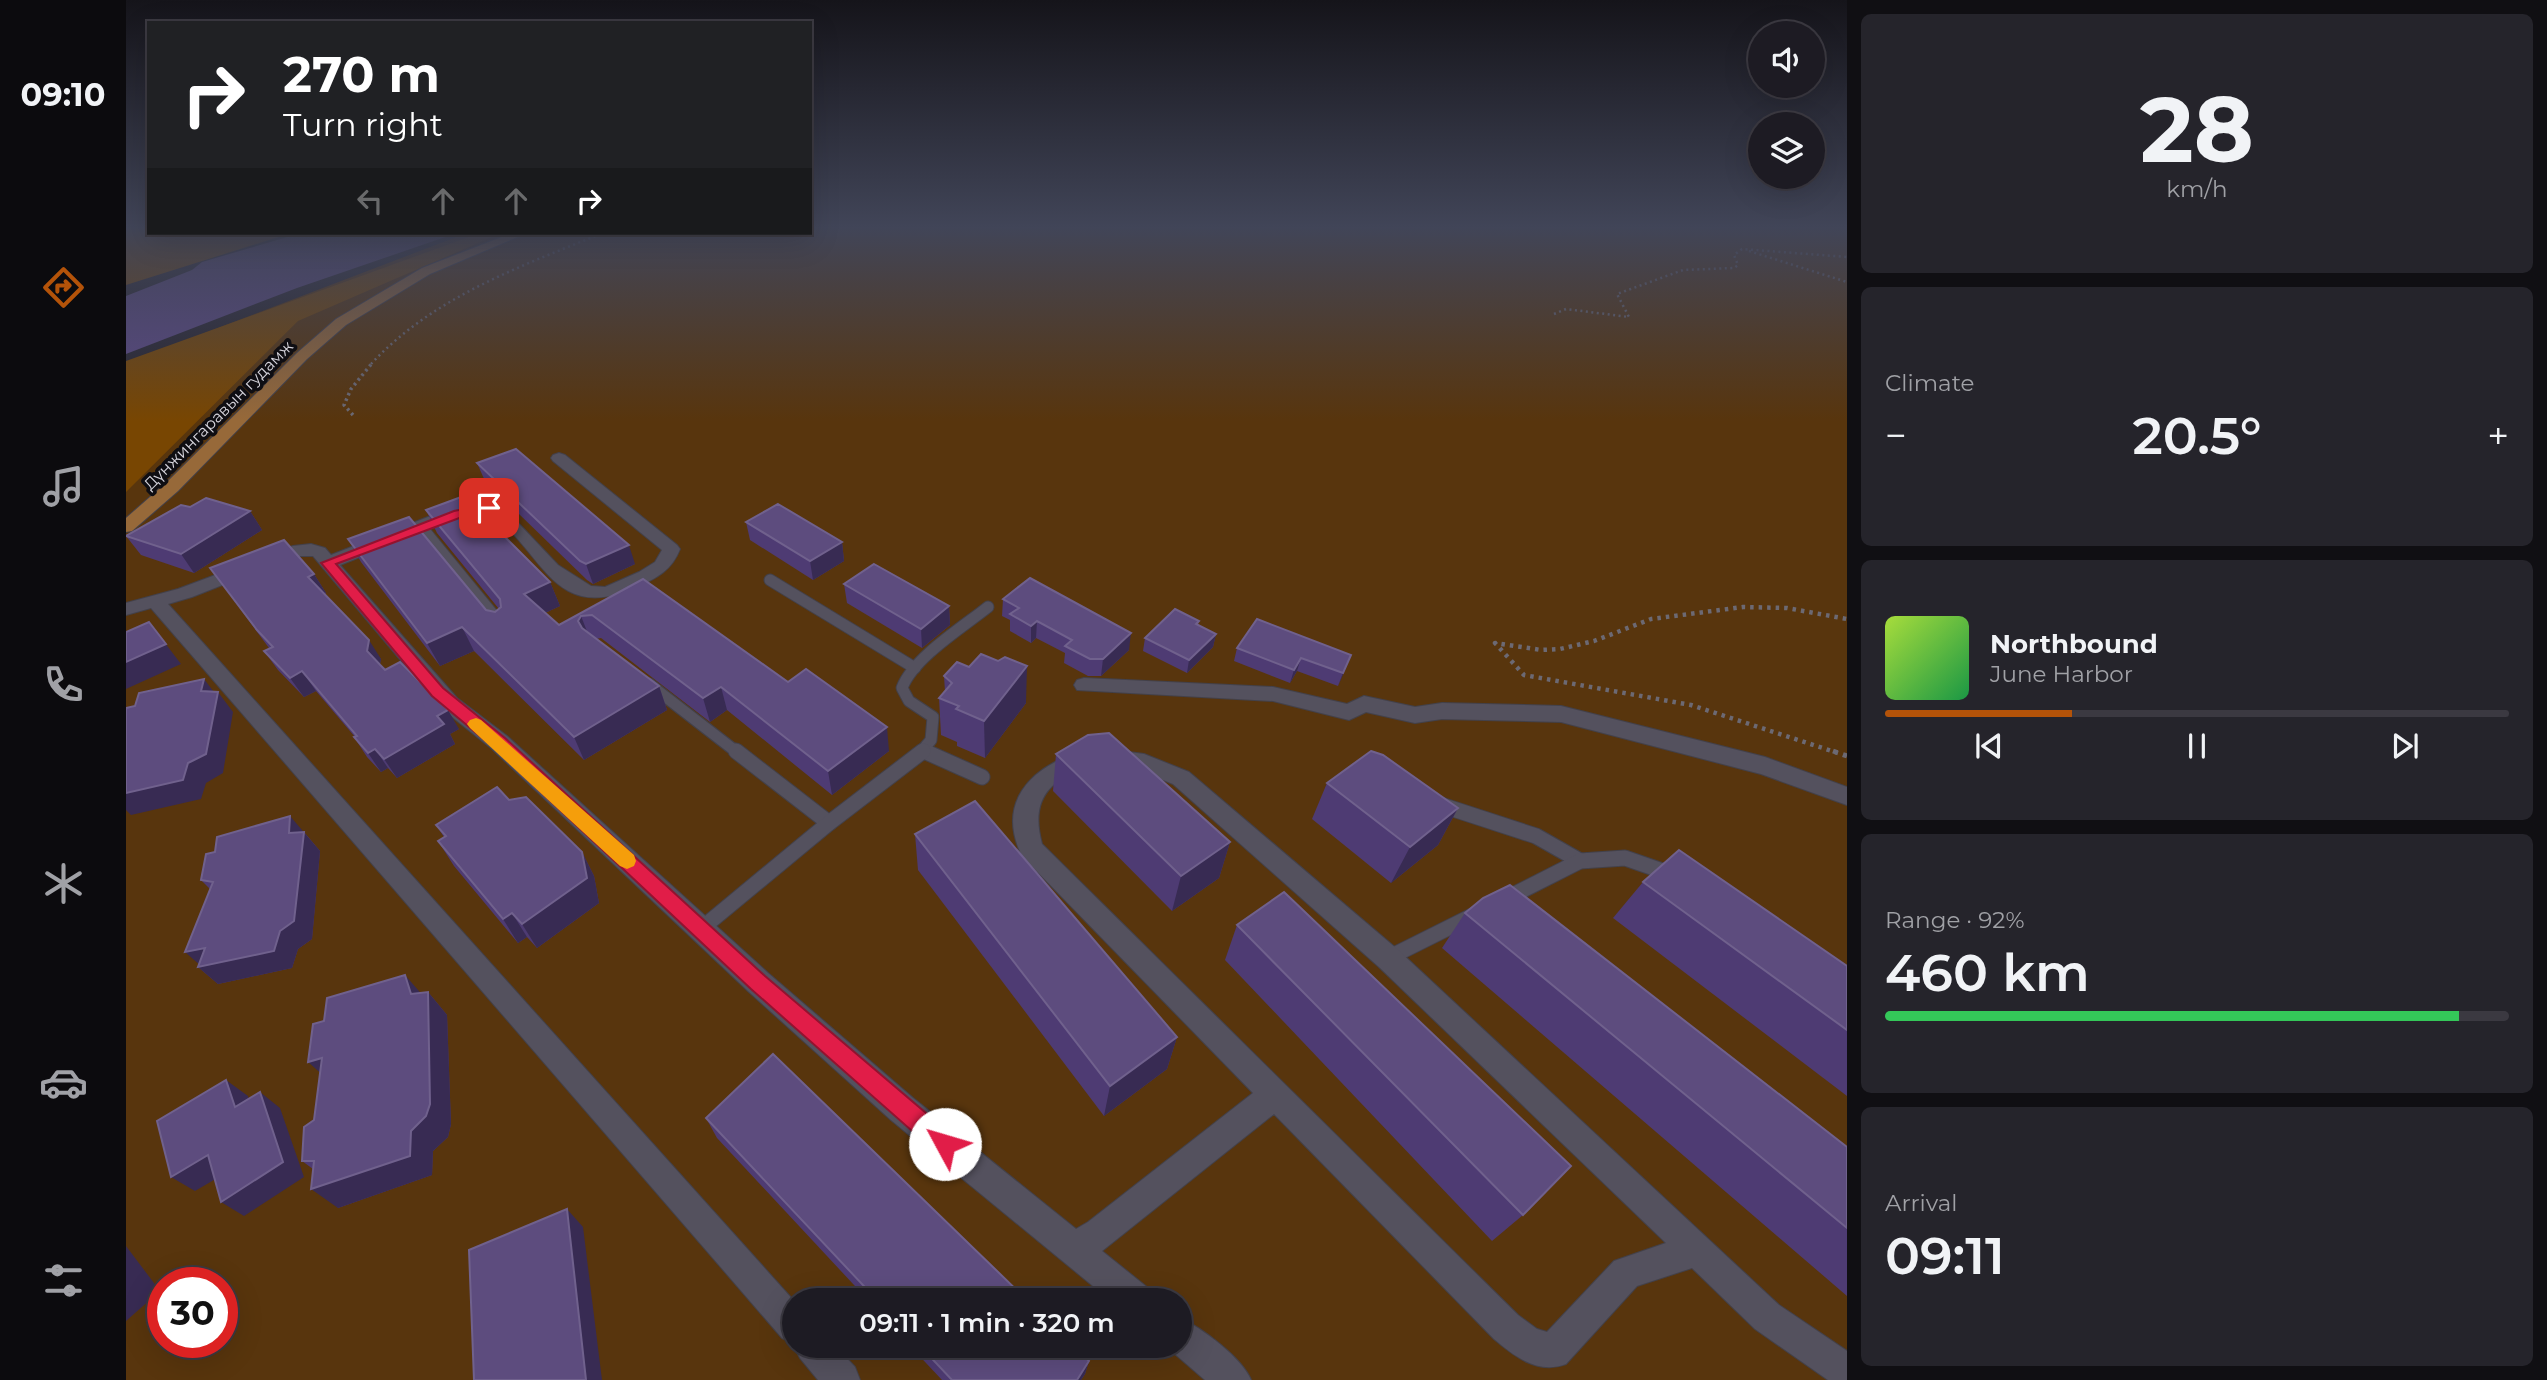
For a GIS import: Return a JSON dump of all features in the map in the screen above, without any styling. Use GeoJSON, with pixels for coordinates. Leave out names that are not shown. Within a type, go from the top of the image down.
{"type":"FeatureCollection","features":[{"type":"Feature","properties":{"kind":"main road","name":"Дүнжингаравын гудамж"},"geometry":{"type":"LineString","coordinates":[[126,527],[172,487],[302,356],[341,322],[390,292]]}},
{"type":"Feature","properties":{"kind":"street"},"geometry":{"type":"LineString","coordinates":[[328,563],[473,510],[495,509],[567,582],[584,592],[603,593],[620,588],[654,573],[667,562],[671,549],[559,458]]}},
{"type":"Feature","properties":{"kind":"street"},"geometry":{"type":"LineString","coordinates":[[126,608],[156,602],[215,583],[293,551],[314,550],[437,692],[499,742],[902,1110],[1121,1288]]}},
{"type":"Feature","properties":{"kind":"street"},"geometry":{"type":"LineString","coordinates":[[156,602],[782,1312]]}},
{"type":"Feature","properties":{"kind":"street"},"geometry":{"type":"LineString","coordinates":[[1084,685],[1273,694],[1349,712],[1364,705],[1415,715],[1441,711],[1561,714],[1765,766],[1847,796]]}},
{"type":"Feature","properties":{"kind":"street"},"geometry":{"type":"LineString","coordinates":[[1698,1250],[1626,1273],[1553,1351],[1528,1345],[1506,1327],[1274,1096],[1031,849],[1024,828],[1024,809],[1035,788],[1052,772],[1077,761],[1106,758],[1144,763],[1181,778],[1388,958],[1698,1250],[1767,1317],[1847,1372]]}},
{"type":"Feature","properties":{"kind":"street"},"geometry":{"type":"LineString","coordinates":[[1073,1249],[1100,1234],[1274,1096]]}},
{"type":"Feature","properties":{"kind":"street"},"geometry":{"type":"LineString","coordinates":[[1192,1346],[1233,1380]]}},
{"type":"Feature","properties":{"kind":"street"},"geometry":{"type":"LineString","coordinates":[[823,1358],[842,1380]]}},
{"type":"Feature","properties":{"kind":"lane"},"geometry":{"type":"LineString","coordinates":[[422,527],[504,628]]}},
{"type":"Feature","properties":{"kind":"lane"},"geometry":{"type":"LineString","coordinates":[[769,580],[915,668]]}},
{"type":"Feature","properties":{"kind":"lane"},"geometry":{"type":"LineString","coordinates":[[701,929],[829,823],[923,751],[931,740],[933,717],[905,696],[902,689],[907,674],[988,607]]}},
{"type":"Feature","properties":{"kind":"lane"},"geometry":{"type":"LineString","coordinates":[[638,676],[829,823]]}},
{"type":"Feature","properties":{"kind":"lane"},"geometry":{"type":"LineString","coordinates":[[923,751],[982,777]]}},
{"type":"Feature","properties":{"kind":"lane"},"geometry":{"type":"LineString","coordinates":[[1431,802],[1536,836],[1580,861]]}},
{"type":"Feature","properties":{"kind":"lane"},"geometry":{"type":"LineString","coordinates":[[1516,898],[1580,861],[1625,859],[1669,872],[1692,886]]}},
{"type":"Feature","properties":{"kind":"lane"},"geometry":{"type":"LineString","coordinates":[[1388,958],[1482,911]]}},
{"type":"Feature","properties":{"kind":"path"},"geometry":{"type":"LineString","coordinates":[[353,415],[344,405],[345,395],[376,357],[397,341],[405,330],[452,298],[465,292]]}},
{"type":"Feature","properties":{"kind":"path"},"geometry":{"type":"LineString","coordinates":[[1554,314],[1566,310],[1629,317],[1616,294],[1620,292]]}},
{"type":"Feature","properties":{"kind":"path"},"geometry":{"type":"LineString","coordinates":[[1847,619],[1796,609],[1755,606],[1659,617],[1560,649],[1541,650],[1495,643],[1524,675],[1629,691],[1691,705],[1847,756]]}},
{"type":"Feature","properties":{"kind":"shaded area"},"geometry":{"type":"Polygon","coordinates":[[[135,292],[286,292],[126,354],[126,296],[135,292]]]}},
{"type":"Feature","properties":{"kind":"shaded area"},"geometry":{"type":"Polygon","coordinates":[[[311,292],[1847,292],[1847,1380],[126,1380],[126,363],[311,292]]]}},
{"type":"Feature","properties":{"kind":"shaded area"},"geometry":{"type":"Polygon","coordinates":[[[316,292],[364,292],[298,321],[126,492],[126,361],[316,292]]]}},
{"type":"Feature","properties":{"kind":"building"},"geometry":{"type":"Polygon","coordinates":[[[516,449],[629,545],[586,564],[580,561],[477,463],[516,449]]]}},
{"type":"Feature","properties":{"kind":"building"},"geometry":{"type":"Polygon","coordinates":[[[464,496],[550,582],[524,594],[559,625],[643,579],[788,682],[806,669],[887,727],[828,771],[721,687],[703,698],[592,615],[581,616],[578,621],[582,628],[659,686],[574,737],[462,627],[427,643],[348,539],[409,517],[486,610],[495,612],[501,607],[500,599],[426,510],[464,496]]]}},
{"type":"Feature","properties":{"kind":"building"},"geometry":{"type":"Polygon","coordinates":[[[206,498],[250,511],[181,554],[126,536],[181,505],[190,507],[206,498]]]}},
{"type":"Feature","properties":{"kind":"building"},"geometry":{"type":"Polygon","coordinates":[[[778,504],[842,542],[810,561],[746,522],[778,504]]]}},
{"type":"Feature","properties":{"kind":"building"},"geometry":{"type":"Polygon","coordinates":[[[284,540],[314,574],[308,577],[369,640],[367,651],[385,670],[400,662],[448,710],[437,716],[444,724],[384,759],[375,749],[368,753],[302,671],[290,678],[264,651],[273,647],[210,568],[284,540]]]}},
{"type":"Feature","properties":{"kind":"building"},"geometry":{"type":"Polygon","coordinates":[[[874,564],[949,606],[921,629],[844,584],[874,564]]]}},
{"type":"Feature","properties":{"kind":"building"},"geometry":{"type":"Polygon","coordinates":[[[1030,578],[1131,633],[1103,659],[1090,659],[1065,646],[1072,640],[1037,621],[1031,626],[1010,614],[1019,608],[1003,599],[1030,578]]]}},
{"type":"Feature","properties":{"kind":"building"},"geometry":{"type":"Polygon","coordinates":[[[1175,609],[1199,621],[1196,624],[1216,634],[1189,660],[1145,638],[1175,609]]]}},
{"type":"Feature","properties":{"kind":"building"},"geometry":{"type":"Polygon","coordinates":[[[1257,619],[1351,655],[1343,673],[1301,658],[1294,670],[1237,648],[1257,619]]]}},
{"type":"Feature","properties":{"kind":"building"},"geometry":{"type":"Polygon","coordinates":[[[149,622],[166,644],[126,662],[126,632],[149,622]]]}},
{"type":"Feature","properties":{"kind":"building"},"geometry":{"type":"Polygon","coordinates":[[[981,654],[998,661],[1005,657],[1027,666],[984,721],[939,698],[952,683],[944,676],[957,662],[969,667],[981,654]]]}},
{"type":"Feature","properties":{"kind":"building"},"geometry":{"type":"Polygon","coordinates":[[[204,679],[201,691],[218,692],[206,754],[188,763],[183,780],[126,793],[126,708],[135,706],[139,693],[204,679]]]}},
{"type":"Feature","properties":{"kind":"building"},"geometry":{"type":"Polygon","coordinates":[[[1109,733],[1230,842],[1181,876],[1056,754],[1088,735],[1109,733]]]}},
{"type":"Feature","properties":{"kind":"building"},"geometry":{"type":"Polygon","coordinates":[[[1371,751],[1383,755],[1458,808],[1410,847],[1327,783],[1371,751]]]}},
{"type":"Feature","properties":{"kind":"building"},"geometry":{"type":"Polygon","coordinates":[[[497,787],[509,800],[526,797],[582,852],[587,878],[522,924],[512,913],[503,919],[438,841],[446,836],[436,825],[497,787]]]}},
{"type":"Feature","properties":{"kind":"building"},"geometry":{"type":"Polygon","coordinates":[[[975,801],[1177,1037],[1110,1086],[915,834],[975,801]]]}},
{"type":"Feature","properties":{"kind":"building"},"geometry":{"type":"Polygon","coordinates":[[[290,816],[289,833],[304,832],[294,921],[280,931],[274,951],[198,967],[205,948],[185,952],[213,882],[201,880],[206,854],[215,852],[217,837],[290,816]]]}},
{"type":"Feature","properties":{"kind":"building"},"geometry":{"type":"Polygon","coordinates":[[[1679,850],[1847,966],[1847,1030],[1643,882],[1679,850]]]}},
{"type":"Feature","properties":{"kind":"building"},"geometry":{"type":"Polygon","coordinates":[[[1510,885],[1847,1147],[1847,1228],[1465,913],[1483,898],[1510,885]]]}},
{"type":"Feature","properties":{"kind":"building"},"geometry":{"type":"Polygon","coordinates":[[[1284,892],[1571,1166],[1523,1215],[1237,925],[1284,892]]]}},
{"type":"Feature","properties":{"kind":"building"},"geometry":{"type":"Polygon","coordinates":[[[405,975],[411,994],[428,992],[430,1104],[426,1116],[411,1131],[410,1156],[311,1189],[314,1161],[302,1161],[304,1127],[314,1120],[322,1058],[308,1062],[313,1024],[324,1021],[327,998],[405,975]]]}},
{"type":"Feature","properties":{"kind":"building"},"geometry":{"type":"Polygon","coordinates":[[[773,1054],[1015,1288],[866,1288],[706,1118],[773,1054]]]}},
{"type":"Feature","properties":{"kind":"building"},"geometry":{"type":"Polygon","coordinates":[[[226,1080],[235,1107],[260,1092],[283,1162],[221,1202],[208,1155],[171,1177],[157,1121],[226,1080]]]}},
{"type":"Feature","properties":{"kind":"building"},"geometry":{"type":"Polygon","coordinates":[[[567,1209],[586,1380],[474,1380],[469,1250],[567,1209]]]}},
{"type":"Feature","properties":{"kind":"building"},"geometry":{"type":"Polygon","coordinates":[[[931,1358],[1086,1358],[1089,1361],[1077,1380],[952,1380],[931,1358]]]}},
{"type":"Feature","properties":{"kind":"slow traffic"},"geometry":{"type":"LineString","coordinates":[[476,724],[499,742],[627,861]]}},
{"type":"Feature","properties":{"kind":"route"},"geometry":{"type":"LineString","coordinates":[[489,508],[459,514],[328,563],[437,692],[499,742],[758,982],[902,1110],[945,1144]]}}]}
